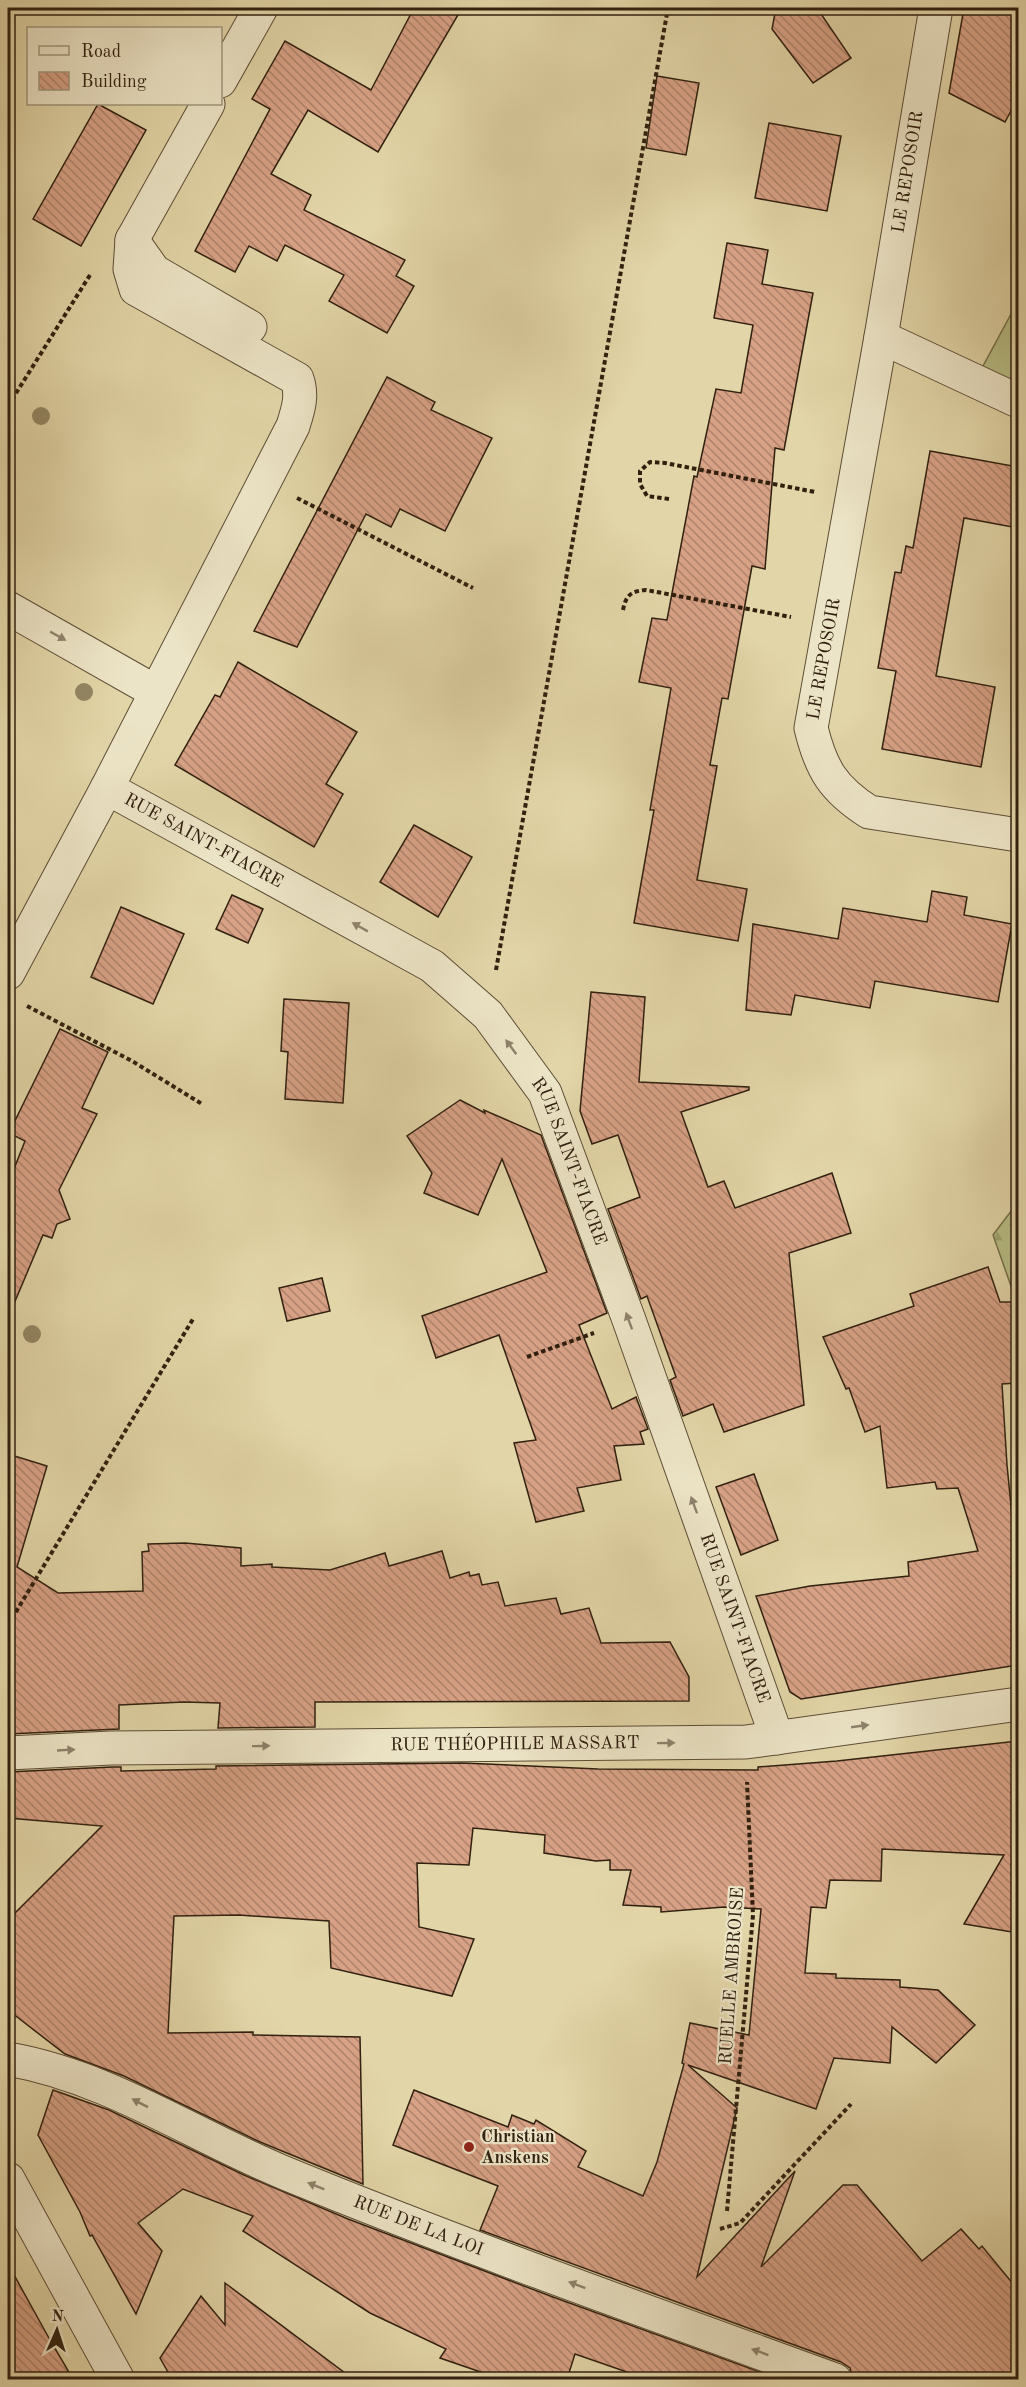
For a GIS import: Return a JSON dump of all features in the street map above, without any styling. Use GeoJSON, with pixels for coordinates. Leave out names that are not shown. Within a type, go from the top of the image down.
{"type":"FeatureCollection","features":[{"type":"Feature","properties":{"kind":"street"},"geometry":{"type":"LineString","coordinates":[[222,77],[261,8]]}},
{"type":"Feature","properties":{"kind":"street","name":"LE REPOSOIR"},"geometry":{"type":"LineString","coordinates":[[936,8],[881,337],[811,728],[818,756],[828,774],[848,799],[868,812],[1018,835]]}},
{"type":"Feature","properties":{"kind":"street","name":"RUE SAINT-FIACRE"},"geometry":{"type":"LineString","coordinates":[[13,987],[107,788],[293,426],[299,408],[300,389],[297,379],[136,289],[130,269],[132,240],[207,105]]}},
{"type":"Feature","properties":{"kind":"street"},"geometry":{"type":"LineString","coordinates":[[881,337],[1018,401]]}},
{"type":"Feature","properties":{"kind":"street"},"geometry":{"type":"LineString","coordinates":[[8,608],[156,692]]}},
{"type":"Feature","properties":{"kind":"street","name":"RUE SAINT-FIACRE"},"geometry":{"type":"LineString","coordinates":[[107,788],[432,966],[488,1015],[545,1093],[629,1320],[761,1740]]}},
{"type":"Feature","properties":{"kind":"street","name":"RUE THÉOPHILE MASSART"},"geometry":{"type":"LineString","coordinates":[[8,1752],[111,1748],[761,1740],[1018,1704]]}},
{"type":"Feature","properties":{"kind":"street","name":"RUE DE LA LOI"},"geometry":{"type":"LineString","coordinates":[[8,2060],[43,2065],[115,2090],[244,2156],[379,2211],[835,2379]]}},
{"type":"Feature","properties":{"kind":"street"},"geometry":{"type":"LineString","coordinates":[[8,2179],[118,2379]]}},
{"type":"Feature","properties":{"kind":"path"},"geometry":{"type":"LineString","coordinates":[[488,1015],[668,8]]}},
{"type":"Feature","properties":{"kind":"path"},"geometry":{"type":"LineString","coordinates":[[8,406],[92,273],[132,240]]}},
{"type":"Feature","properties":{"kind":"path"},"geometry":{"type":"LineString","coordinates":[[669,499],[647,496],[640,484],[640,471],[650,462],[852,499]]}},
{"type":"Feature","properties":{"kind":"path"},"geometry":{"type":"LineString","coordinates":[[264,482],[473,588]]}},
{"type":"Feature","properties":{"kind":"path"},"geometry":{"type":"LineString","coordinates":[[623,610],[625,599],[633,591],[646,590],[830,624]]}},
{"type":"Feature","properties":{"kind":"path"},"geometry":{"type":"LineString","coordinates":[[13,987],[202,1104]]}},
{"type":"Feature","properties":{"kind":"path"},"geometry":{"type":"LineString","coordinates":[[8,1625],[193,1319]]}},
{"type":"Feature","properties":{"kind":"path"},"geometry":{"type":"LineString","coordinates":[[527,1357],[629,1320]]}},
{"type":"Feature","properties":{"kind":"path","name":"RUELLE AMBROISE"},"geometry":{"type":"LineString","coordinates":[[727,2211],[753,1915],[761,1740]]}},
{"type":"Feature","properties":{"kind":"path"},"geometry":{"type":"LineString","coordinates":[[720,2229],[740,2223],[851,2104]]}},
{"type":"Feature","properties":{"kind":"path"},"geometry":{"type":"LineString","coordinates":[[604,2379],[612,2375],[627,2378]]}},
{"type":"Feature","properties":{"kind":"green space"},"geometry":{"type":"Polygon","coordinates":[[[1018,301],[1018,401],[975,381],[1018,301]]]}},
{"type":"Feature","properties":{"kind":"green space"},"geometry":{"type":"Polygon","coordinates":[[[1018,1202],[1018,1306],[993,1235],[1018,1202]]]}},
{"type":"Feature","properties":{"kind":"building"},"geometry":{"type":"Polygon","coordinates":[[[414,8],[462,8],[378,152],[308,110],[271,174],[311,195],[304,210],[405,260],[396,276],[414,286],[387,333],[329,301],[344,275],[285,245],[277,261],[249,246],[235,272],[195,251],[270,109],[252,99],[285,41],[371,90],[414,8]]]}},
{"type":"Feature","properties":{"kind":"building"},"geometry":{"type":"Polygon","coordinates":[[[776,8],[817,8],[851,58],[813,83],[772,29],[776,8]]]}},
{"type":"Feature","properties":{"kind":"building"},"geometry":{"type":"Polygon","coordinates":[[[964,8],[1018,8],[1018,98],[1005,122],[949,93],[964,8]]]}},
{"type":"Feature","properties":{"kind":"building"},"geometry":{"type":"Polygon","coordinates":[[[657,76],[699,83],[686,155],[646,148],[657,76]]]}},
{"type":"Feature","properties":{"kind":"building"},"geometry":{"type":"Polygon","coordinates":[[[97,105],[146,130],[81,246],[33,219],[97,105]]]}},
{"type":"Feature","properties":{"kind":"building"},"geometry":{"type":"Polygon","coordinates":[[[769,123],[841,136],[827,211],[755,198],[769,123]]]}},
{"type":"Feature","properties":{"kind":"building"},"geometry":{"type":"Polygon","coordinates":[[[727,243],[768,250],[762,284],[813,293],[784,450],[775,448],[765,569],[752,566],[728,699],[722,698],[710,765],[717,766],[697,880],[747,889],[738,941],[634,923],[654,810],[650,810],[671,688],[639,682],[652,618],[667,620],[694,476],[697,477],[716,389],[741,393],[753,325],[714,318],[727,243]]]}},
{"type":"Feature","properties":{"kind":"building"},"geometry":{"type":"Polygon","coordinates":[[[387,377],[435,402],[431,410],[492,438],[445,531],[400,509],[391,527],[366,514],[297,647],[254,631],[387,377]]]}},
{"type":"Feature","properties":{"kind":"building"},"geometry":{"type":"Polygon","coordinates":[[[930,451],[1018,467],[1018,528],[964,518],[936,676],[995,687],[981,767],[882,749],[896,671],[878,668],[895,572],[901,573],[906,546],[913,548],[930,451]]]}},
{"type":"Feature","properties":{"kind":"building"},"geometry":{"type":"Polygon","coordinates":[[[238,662],[357,732],[326,784],[343,794],[314,847],[175,765],[215,695],[220,697],[238,662]]]}},
{"type":"Feature","properties":{"kind":"building"},"geometry":{"type":"Polygon","coordinates":[[[414,825],[472,857],[438,917],[380,882],[414,825]]]}},
{"type":"Feature","properties":{"kind":"building"},"geometry":{"type":"Polygon","coordinates":[[[932,891],[967,897],[964,915],[1012,924],[998,1002],[875,981],[870,1008],[795,995],[791,1015],[746,1010],[753,924],[838,939],[843,908],[927,922],[932,891]]]}},
{"type":"Feature","properties":{"kind":"building"},"geometry":{"type":"Polygon","coordinates":[[[232,895],[263,909],[248,943],[216,929],[232,895]]]}},
{"type":"Feature","properties":{"kind":"building"},"geometry":{"type":"Polygon","coordinates":[[[121,907],[184,934],[153,1004],[91,977],[121,907]]]}},
{"type":"Feature","properties":{"kind":"building"},"geometry":{"type":"Polygon","coordinates":[[[591,992],[645,997],[639,1082],[749,1087],[749,1090],[681,1112],[708,1187],[724,1181],[735,1208],[832,1173],[851,1233],[789,1253],[804,1405],[724,1432],[713,1404],[683,1416],[670,1380],[676,1377],[647,1296],[641,1299],[608,1209],[640,1197],[618,1135],[592,1144],[580,1111],[591,992]]]}},
{"type":"Feature","properties":{"kind":"building"},"geometry":{"type":"Polygon","coordinates":[[[284,999],[349,1003],[343,1103],[285,1099],[288,1052],[281,1051],[284,999]]]}},
{"type":"Feature","properties":{"kind":"building"},"geometry":{"type":"Polygon","coordinates":[[[60,1029],[108,1052],[82,1108],[97,1114],[59,1190],[70,1219],[57,1224],[52,1238],[43,1235],[8,1318],[8,1184],[25,1141],[9,1133],[60,1029]]]}},
{"type":"Feature","properties":{"kind":"building"},"geometry":{"type":"Polygon","coordinates":[[[460,1100],[485,1113],[484,1110],[541,1135],[607,1313],[579,1325],[612,1409],[636,1397],[648,1429],[640,1432],[644,1444],[614,1446],[621,1480],[577,1488],[584,1511],[536,1522],[514,1443],[536,1440],[499,1335],[436,1358],[422,1316],[547,1272],[502,1159],[478,1215],[424,1193],[432,1173],[407,1136],[460,1100]]]}},
{"type":"Feature","properties":{"kind":"building"},"geometry":{"type":"Polygon","coordinates":[[[988,1267],[1000,1302],[1012,1302],[1016,1383],[1002,1384],[1015,1546],[1018,1545],[1018,1665],[801,1699],[790,1692],[756,1596],[810,1586],[909,1576],[908,1562],[978,1551],[958,1488],[937,1489],[935,1482],[887,1488],[880,1426],[865,1432],[849,1388],[846,1389],[823,1337],[914,1306],[910,1294],[988,1267]]]}},
{"type":"Feature","properties":{"kind":"building"},"geometry":{"type":"Polygon","coordinates":[[[322,1278],[330,1311],[287,1321],[279,1288],[322,1278]]]}},
{"type":"Feature","properties":{"kind":"building"},"geometry":{"type":"Polygon","coordinates":[[[8,1454],[47,1466],[17,1567],[58,1593],[143,1591],[142,1552],[149,1551],[148,1544],[185,1543],[241,1548],[241,1566],[272,1564],[272,1567],[330,1570],[385,1553],[389,1566],[442,1551],[450,1578],[469,1572],[470,1576],[479,1574],[482,1585],[498,1582],[505,1606],[556,1598],[561,1614],[589,1608],[601,1643],[670,1642],[689,1677],[689,1701],[315,1702],[315,1727],[218,1728],[220,1703],[119,1705],[119,1729],[8,1734],[8,1454]]]}},
{"type":"Feature","properties":{"kind":"building"},"geometry":{"type":"Polygon","coordinates":[[[754,1474],[778,1540],[741,1555],[716,1487],[754,1474]]]}},
{"type":"Feature","properties":{"kind":"building"},"geometry":{"type":"Polygon","coordinates":[[[1018,1741],[1018,1933],[964,1924],[1004,1855],[882,1849],[881,1881],[830,1880],[826,1908],[811,1907],[805,1973],[836,1974],[836,1978],[900,1980],[900,1987],[938,1990],[975,2025],[936,2063],[892,2027],[890,2063],[834,2058],[816,2109],[688,2065],[737,2108],[697,2277],[795,2171],[761,2267],[843,2185],[857,2185],[922,2261],[961,2229],[979,2249],[982,2246],[1018,2290],[1018,2379],[853,2379],[850,2368],[841,2362],[480,2230],[498,2186],[393,2145],[414,2090],[508,2127],[512,2115],[534,2124],[536,2120],[586,2151],[578,2167],[643,2196],[657,2162],[684,2064],[682,2063],[690,2023],[749,2035],[761,1909],[724,1907],[661,1912],[661,1907],[623,1905],[631,1870],[610,1870],[610,1860],[596,1861],[544,1853],[545,1835],[473,1828],[469,1865],[417,1863],[419,1927],[474,1939],[452,1996],[331,1968],[329,1921],[239,1915],[174,1916],[168,2033],[253,2032],[253,2035],[360,2037],[363,2184],[260,2142],[124,2076],[65,2054],[8,2010],[8,1920],[102,1826],[8,1818],[8,1772],[112,1767],[121,1767],[121,1771],[216,1769],[216,1766],[462,1763],[598,1769],[758,1770],[758,1767],[837,1761],[1018,1741]]]}},
{"type":"Feature","properties":{"kind":"building"},"geometry":{"type":"Polygon","coordinates":[[[53,2090],[109,2110],[244,2175],[348,2219],[779,2379],[647,2379],[575,2354],[567,2379],[501,2379],[440,2358],[446,2349],[370,2313],[243,2231],[253,2216],[183,2189],[138,2223],[162,2251],[136,2314],[92,2235],[90,2236],[80,2212],[38,2135],[53,2090]]]}},
{"type":"Feature","properties":{"kind":"building"},"geometry":{"type":"Polygon","coordinates":[[[8,2264],[50,2340],[73,2379],[8,2379],[8,2264]]]}},
{"type":"Feature","properties":{"kind":"building"},"geometry":{"type":"Polygon","coordinates":[[[225,2283],[353,2379],[172,2379],[160,2358],[201,2296],[225,2325],[225,2283]]]}},
{"type":"Feature","properties":{"kind":"place","name":"Christian Anskens"},"geometry":{"type":"Point","coordinates":[469,2147]}}]}
